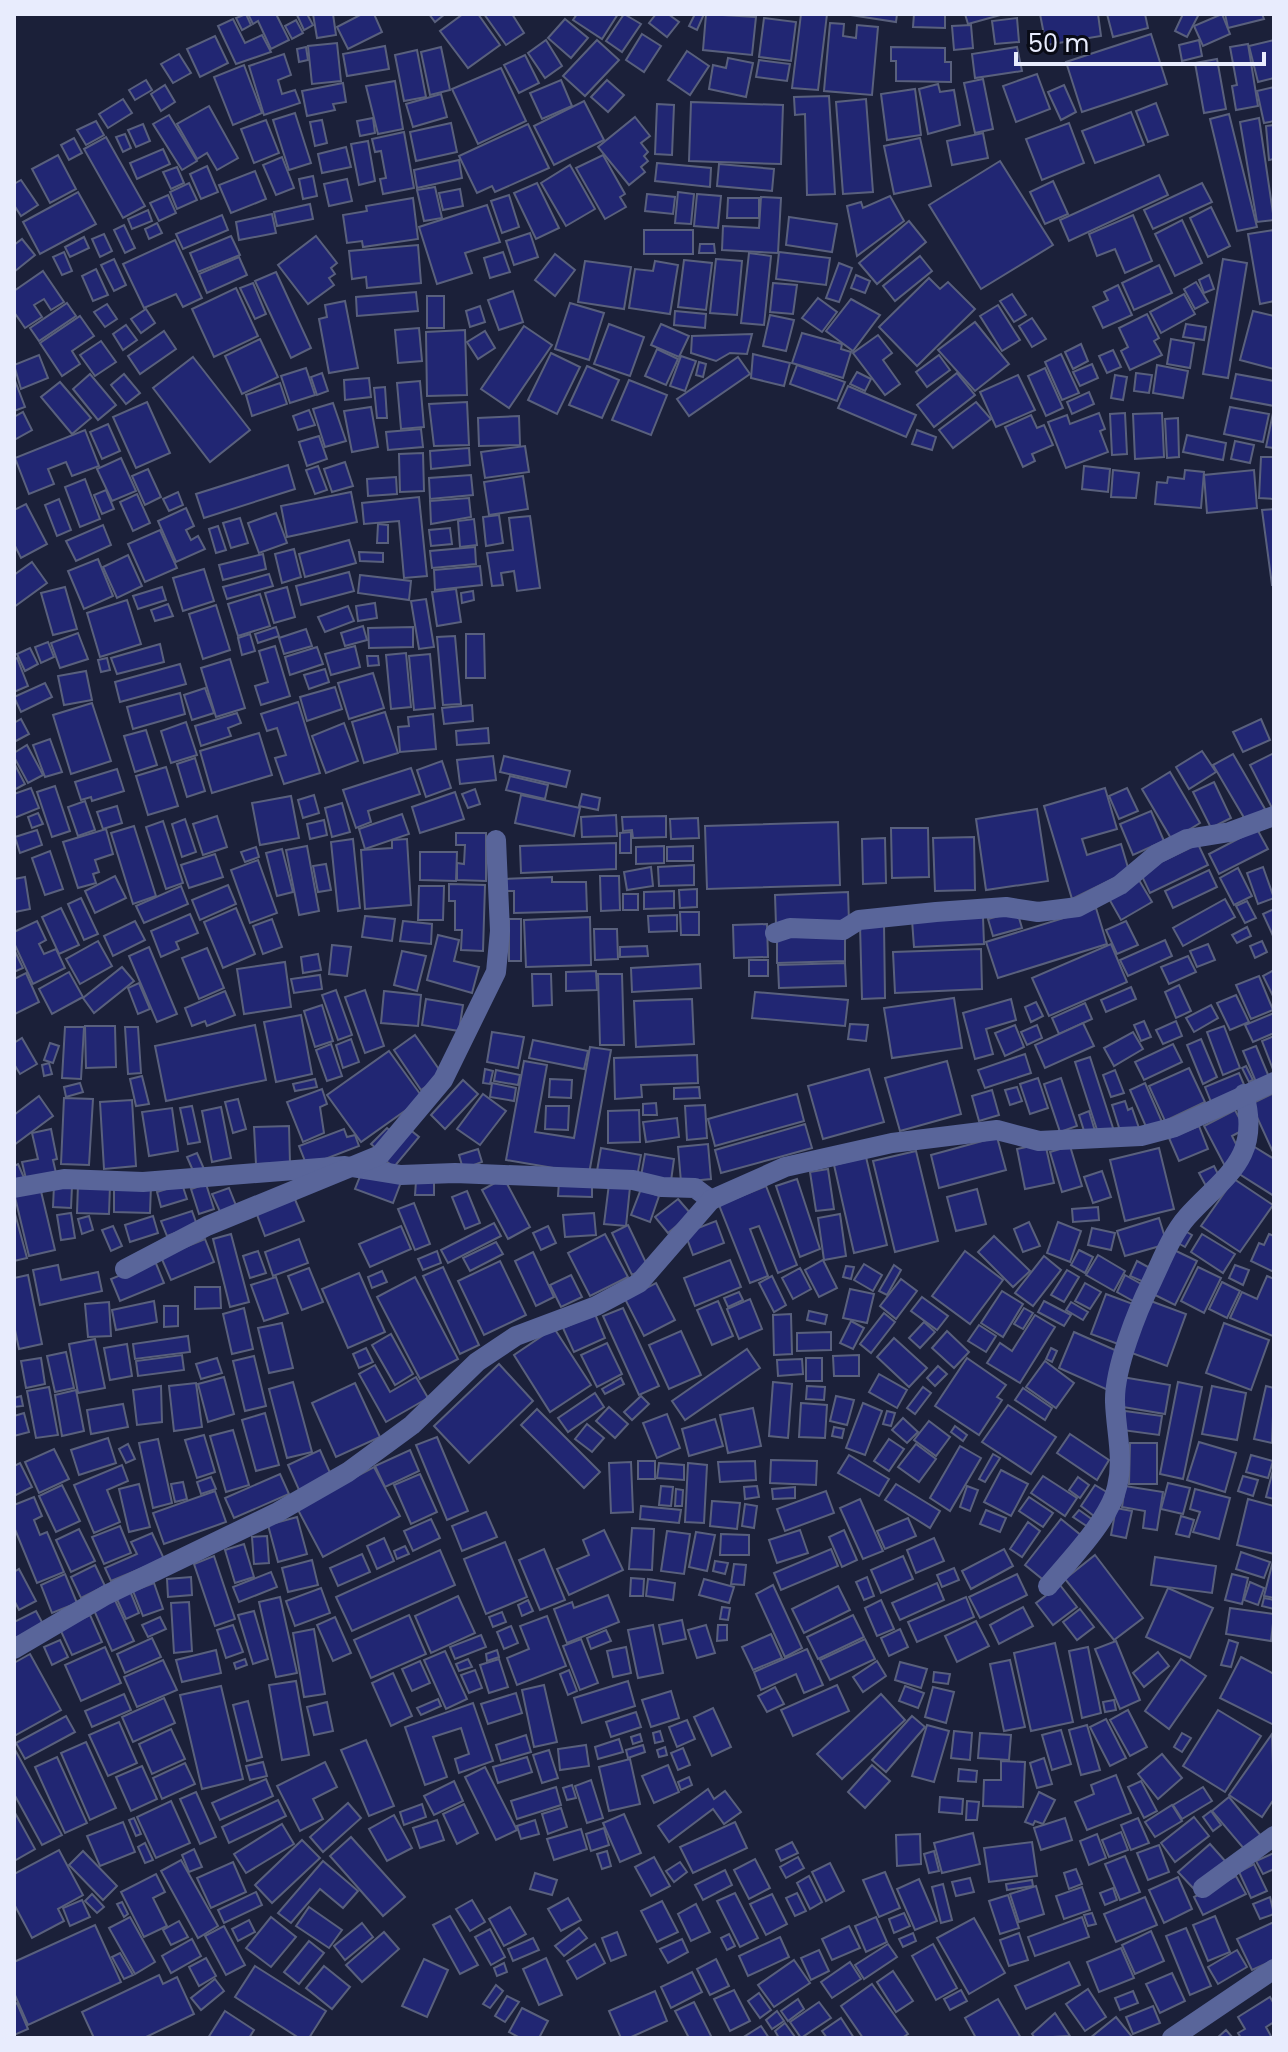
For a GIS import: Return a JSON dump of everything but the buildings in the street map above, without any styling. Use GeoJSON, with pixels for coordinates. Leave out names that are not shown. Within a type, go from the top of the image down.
{"type":"FeatureCollection","features":[{"type":"Feature","properties":{"kind":"street"},"geometry":{"type":"LineString","coordinates":[[775,933],[790,928],[843,930],[859,920],[936,912],[1006,907],[1038,912],[1078,907],[1120,885],[1157,854],[1187,839],[1230,832],[1274,816]]}},
{"type":"Feature","properties":{"kind":"street"},"geometry":{"type":"LineString","coordinates":[[125,1269],[207,1226],[345,1166],[380,1155],[443,1080],[496,972],[500,931],[496,840]]}},
{"type":"Feature","properties":{"kind":"street"},"geometry":{"type":"LineString","coordinates":[[14,1649],[106,1595],[278,1512],[348,1472],[412,1425],[477,1362],[516,1336],[596,1306],[639,1283],[711,1200],[785,1167],[892,1143],[997,1130],[1039,1141],[1141,1136],[1175,1127],[1274,1082]]}},
{"type":"Feature","properties":{"kind":"street"},"geometry":{"type":"LineString","coordinates":[[1048,1586],[1093,1531],[1117,1490],[1121,1457],[1114,1399],[1126,1350],[1142,1301],[1186,1218],[1233,1174],[1248,1134],[1249,1111],[1244,1094]]}},
{"type":"Feature","properties":{"kind":"street"},"geometry":{"type":"LineString","coordinates":[[14,1188],[64,1179],[143,1182],[345,1166],[401,1175],[455,1173],[633,1180],[662,1187],[695,1188],[711,1200]]}},
{"type":"Feature","properties":{"kind":"street"},"geometry":{"type":"LineString","coordinates":[[1203,1888],[1274,1836]]}},
{"type":"Feature","properties":{"kind":"street"},"geometry":{"type":"LineString","coordinates":[[1172,2038],[1274,1969]]}}]}
